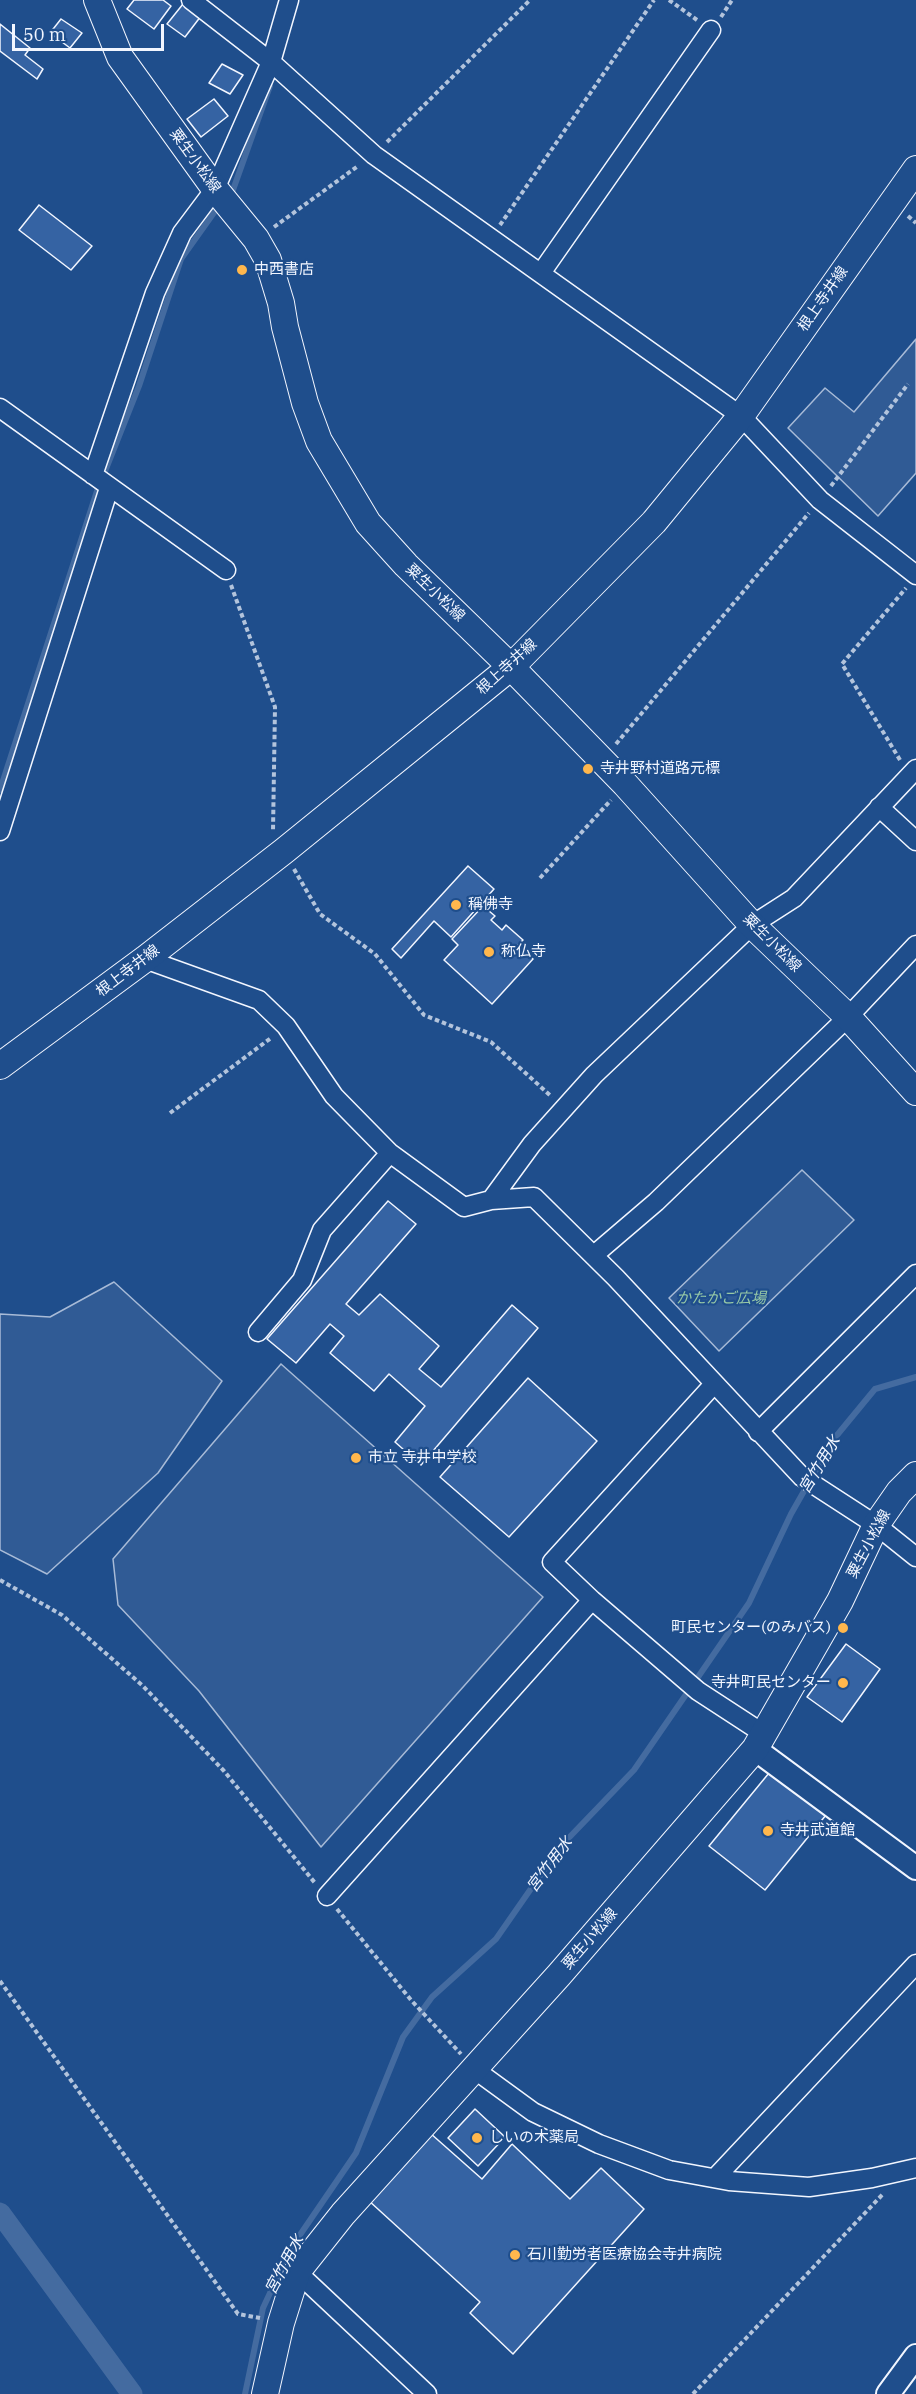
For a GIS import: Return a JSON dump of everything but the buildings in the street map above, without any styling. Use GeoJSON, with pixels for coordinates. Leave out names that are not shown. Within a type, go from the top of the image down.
{"type":"FeatureCollection","features":[{"type":"Feature","properties":{"kind":"main road","name":"粟生小松線"},"geometry":{"type":"LineString","coordinates":[[97,0],[120,57],[215,189],[256,239],[268,260],[276,282],[305,403],[319,441],[368,523],[406,565],[511,667],[625,784],[752,925],[848,1017],[916,1092]]}},
{"type":"Feature","properties":{"kind":"main road","name":"根上寺井線"},"geometry":{"type":"LineString","coordinates":[[0,1066],[145,959],[284,851],[511,667],[654,522],[741,416],[916,169]]}},
{"type":"Feature","properties":{"kind":"main road","name":"粟生小松線"},"geometry":{"type":"LineString","coordinates":[[265,2394],[281,2323],[297,2272],[342,2214],[567,1966],[759,1741],[840,1601],[876,1525],[899,1492],[916,1475]]}},
{"type":"Feature","properties":{"kind":"street"},"geometry":{"type":"LineString","coordinates":[[191,0],[271,62],[374,155],[741,416],[820,500],[912,580]]}},
{"type":"Feature","properties":{"kind":"street"},"geometry":{"type":"LineString","coordinates":[[93,475],[155,293],[182,233],[215,189],[271,62],[290,0]]}},
{"type":"Feature","properties":{"kind":"street"},"geometry":{"type":"LineString","coordinates":[[541,273],[711,30]]}},
{"type":"Feature","properties":{"kind":"street"},"geometry":{"type":"LineString","coordinates":[[0,408],[226,570]]}},
{"type":"Feature","properties":{"kind":"street"},"geometry":{"type":"LineString","coordinates":[[0,831],[109,488]]}},
{"type":"Feature","properties":{"kind":"street"},"geometry":{"type":"LineString","coordinates":[[491,1200],[532,1144],[594,1075],[752,925],[795,898],[913,772]]}},
{"type":"Feature","properties":{"kind":"street"},"geometry":{"type":"LineString","coordinates":[[879,807],[916,841]]}},
{"type":"Feature","properties":{"kind":"street"},"geometry":{"type":"LineString","coordinates":[[594,1255],[656,1202],[848,1017],[916,945]]}},
{"type":"Feature","properties":{"kind":"street"},"geometry":{"type":"LineString","coordinates":[[145,959],[259,1000],[286,1026],[334,1096],[390,1153],[464,1207],[491,1200],[534,1197],[594,1255],[802,1477],[876,1525],[916,1557]]}},
{"type":"Feature","properties":{"kind":"street"},"geometry":{"type":"LineString","coordinates":[[258,1332],[302,1280],[322,1230],[390,1153]]}},
{"type":"Feature","properties":{"kind":"street"},"geometry":{"type":"LineString","coordinates":[[758,1432],[916,1274]]}},
{"type":"Feature","properties":{"kind":"street"},"geometry":{"type":"LineString","coordinates":[[714,1384],[552,1562],[592,1600],[698,1691],[916,1868]]}},
{"type":"Feature","properties":{"kind":"street"},"geometry":{"type":"LineString","coordinates":[[327,1896],[592,1600]]}},
{"type":"Feature","properties":{"kind":"street"},"geometry":{"type":"LineString","coordinates":[[715,2178],[916,1964]]}},
{"type":"Feature","properties":{"kind":"street"},"geometry":{"type":"LineString","coordinates":[[474,2069],[532,2112],[599,2144],[669,2170],[715,2178],[809,2187],[910,2170]]}},
{"type":"Feature","properties":{"kind":"street"},"geometry":{"type":"LineString","coordinates":[[297,2272],[427,2394]]}},
{"type":"Feature","properties":{"kind":"street"},"geometry":{"type":"LineString","coordinates":[[888,2394],[916,2356]]}},
{"type":"Feature","properties":{"kind":"path"},"geometry":{"type":"LineString","coordinates":[[256,239],[374,155],[530,0]]}},
{"type":"Feature","properties":{"kind":"path"},"geometry":{"type":"LineString","coordinates":[[490,238],[654,0]]}},
{"type":"Feature","properties":{"kind":"path"},"geometry":{"type":"LineString","coordinates":[[602,761],[820,500],[908,384]]}},
{"type":"Feature","properties":{"kind":"path"},"geometry":{"type":"LineString","coordinates":[[226,570],[275,707],[273,831],[320,914],[375,954],[424,1015],[491,1042],[564,1108]]}},
{"type":"Feature","properties":{"kind":"path"},"geometry":{"type":"LineString","coordinates":[[912,580],[842,664],[913,772]]}},
{"type":"Feature","properties":{"kind":"path"},"geometry":{"type":"LineString","coordinates":[[540,878],[625,784]]}},
{"type":"Feature","properties":{"kind":"path"},"geometry":{"type":"LineString","coordinates":[[170,1113],[286,1026]]}},
{"type":"Feature","properties":{"kind":"path"},"geometry":{"type":"LineString","coordinates":[[0,1580],[62,1615],[143,1686],[224,1771],[411,2000],[474,2069]]}},
{"type":"Feature","properties":{"kind":"path"},"geometry":{"type":"LineString","coordinates":[[0,1981],[238,2314],[249,2316]]}},
{"type":"Feature","properties":{"kind":"path"},"geometry":{"type":"LineString","coordinates":[[693,2394],[910,2170]]}},
{"type":"Feature","properties":{"kind":"shaded area"},"geometry":{"type":"Polygon","coordinates":[[[916,339],[916,473],[878,516],[788,428],[825,388],[854,412],[916,339]]]}},
{"type":"Feature","properties":{"kind":"shaded area","name":"かたかご広場"},"geometry":{"type":"Polygon","coordinates":[[[802,1170],[854,1220],[719,1351],[669,1298],[802,1170]]]}},
{"type":"Feature","properties":{"kind":"shaded area"},"geometry":{"type":"Polygon","coordinates":[[[114,1282],[222,1381],[158,1473],[47,1574],[0,1550],[0,1314],[50,1317],[114,1282]]]}},
{"type":"Feature","properties":{"kind":"shaded area"},"geometry":{"type":"Polygon","coordinates":[[[281,1364],[543,1597],[321,1847],[199,1691],[118,1605],[113,1559],[281,1364]]]}},
{"type":"Feature","properties":{"kind":"waterway"},"geometry":{"type":"LineString","coordinates":[[233,190],[270,86]]}},
{"type":"Feature","properties":{"kind":"waterway"},"geometry":{"type":"LineString","coordinates":[[104,474],[139,386],[181,259],[218,207]]}},
{"type":"Feature","properties":{"kind":"waterway"},"geometry":{"type":"LineString","coordinates":[[0,790],[98,488]]}},
{"type":"Feature","properties":{"kind":"waterway","name":"宮竹用水"},"geometry":{"type":"LineString","coordinates":[[245,2394],[263,2308],[291,2248],[356,2153],[403,2037],[432,1997],[496,1939],[560,1847],[634,1770],[749,1603],[791,1514],[833,1440],[875,1389],[916,1377]]}},
{"type":"Feature","properties":{"kind":"waterway","name":"宮竹用水"},"geometry":{"type":"LineString","coordinates":[[0,2213],[132,2394]]}},
{"type":"Feature","properties":{"kind":"place","name":"中西書店"},"geometry":{"type":"Point","coordinates":[242,270]}},
{"type":"Feature","properties":{"kind":"place","name":"寺井野村道路元標"},"geometry":{"type":"Point","coordinates":[588,769]}},
{"type":"Feature","properties":{"kind":"place","name":"稱佛寺"},"geometry":{"type":"Point","coordinates":[456,905]}},
{"type":"Feature","properties":{"kind":"place","name":"称仏寺"},"geometry":{"type":"Point","coordinates":[489,952]}},
{"type":"Feature","properties":{"kind":"place","name":"市立 寺井中学校"},"geometry":{"type":"Point","coordinates":[356,1458]}},
{"type":"Feature","properties":{"kind":"place","name":"町民センター(のみバス)"},"geometry":{"type":"Point","coordinates":[843,1628]}},
{"type":"Feature","properties":{"kind":"place","name":"寺井町民センター"},"geometry":{"type":"Point","coordinates":[843,1683]}},
{"type":"Feature","properties":{"kind":"place","name":"寺井武道館"},"geometry":{"type":"Point","coordinates":[768,1831]}},
{"type":"Feature","properties":{"kind":"place","name":"しいの木薬局"},"geometry":{"type":"Point","coordinates":[477,2138]}},
{"type":"Feature","properties":{"kind":"place","name":"石川勤労者医療協会寺井病院"},"geometry":{"type":"Point","coordinates":[515,2255]}}]}
